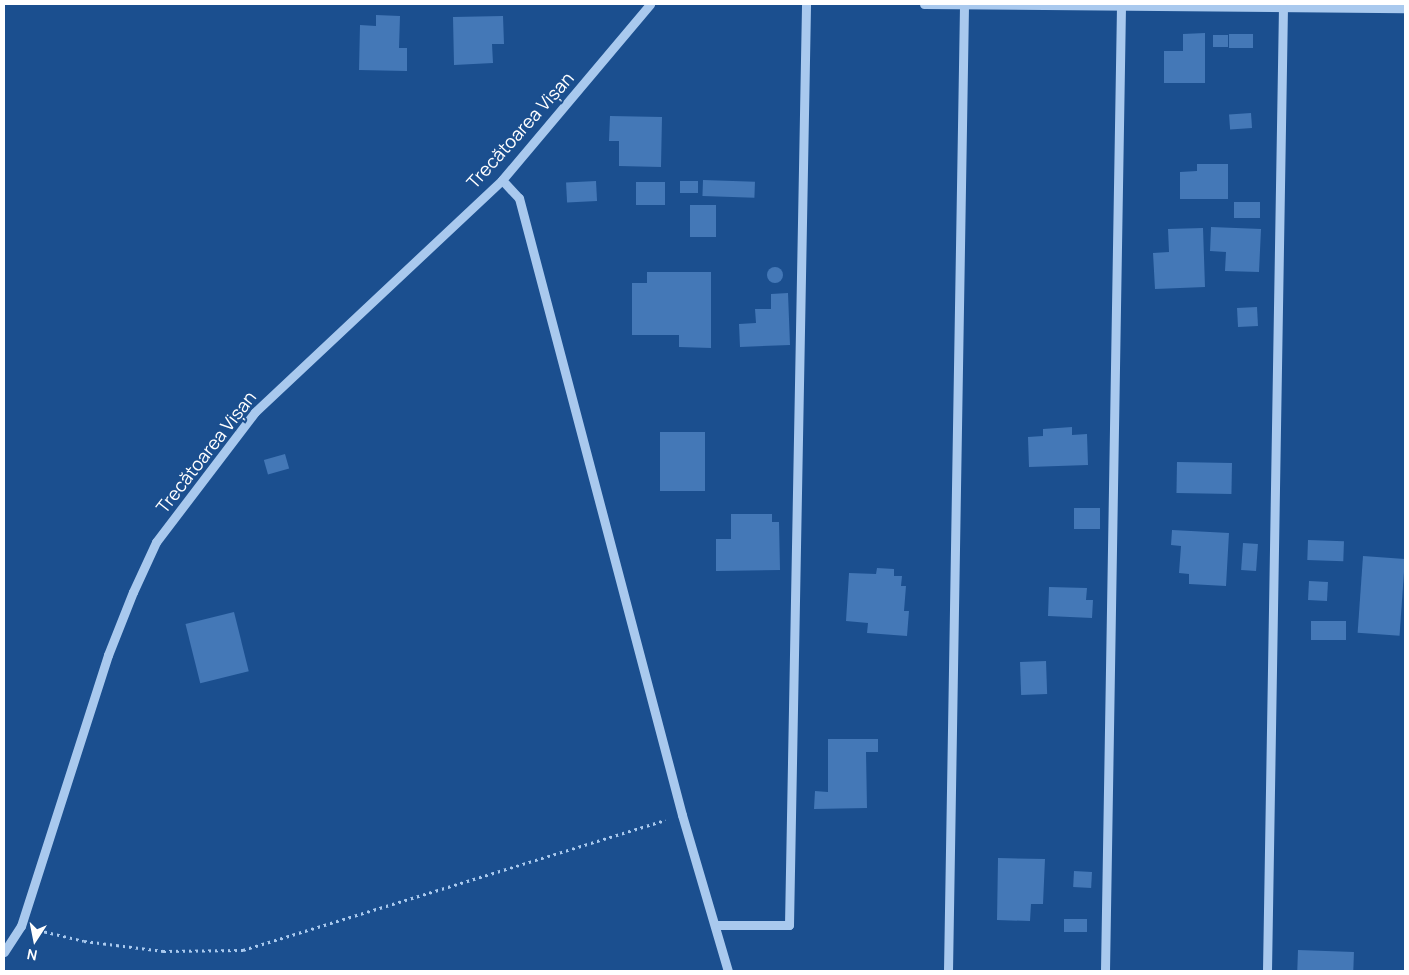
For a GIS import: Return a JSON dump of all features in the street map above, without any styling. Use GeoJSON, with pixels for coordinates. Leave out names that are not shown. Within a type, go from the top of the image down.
{"type":"FeatureCollection","features":[{"type":"Feature","properties":{"kind":"street","name":"Trecătoarea Vișan"},"geometry":{"type":"LineString","coordinates":[[4,952],[21,926],[108,655],[133,592],[156,542],[255,412],[502,180],[650,4]]}},
{"type":"Feature","properties":{"kind":"street"},"geometry":{"type":"LineString","coordinates":[[715,925],[789,925],[806,4]]}},
{"type":"Feature","properties":{"kind":"street"},"geometry":{"type":"LineString","coordinates":[[924,4],[1405,8]]}},
{"type":"Feature","properties":{"kind":"street"},"geometry":{"type":"LineString","coordinates":[[948,971],[964,5]]}},
{"type":"Feature","properties":{"kind":"street"},"geometry":{"type":"LineString","coordinates":[[1105,971],[1120,5]]}},
{"type":"Feature","properties":{"kind":"street"},"geometry":{"type":"LineString","coordinates":[[1267,971],[1283,8]]}},
{"type":"Feature","properties":{"kind":"street"},"geometry":{"type":"LineString","coordinates":[[502,180],[520,198],[682,815],[728,971]]}},
{"type":"Feature","properties":{"kind":"path"},"geometry":{"type":"LineString","coordinates":[[21,926],[84,941],[163,951],[243,950],[682,815]]}},
{"type":"Feature","properties":{"kind":"building"},"geometry":{"type":"Polygon","coordinates":[[[376,15],[400,16],[399,48],[407,48],[407,71],[359,70],[360,25],[376,26],[376,15]]]}},
{"type":"Feature","properties":{"kind":"building"},"geometry":{"type":"Polygon","coordinates":[[[503,16],[504,44],[492,44],[493,63],[454,65],[453,17],[503,16]]]}},
{"type":"Feature","properties":{"kind":"building"},"geometry":{"type":"Polygon","coordinates":[[[1205,33],[1205,83],[1164,83],[1164,51],[1183,51],[1183,34],[1205,33]]]}},
{"type":"Feature","properties":{"kind":"building"},"geometry":{"type":"Polygon","coordinates":[[[1229,34],[1253,34],[1253,48],[1229,48],[1229,34]]]}},
{"type":"Feature","properties":{"kind":"building"},"geometry":{"type":"Polygon","coordinates":[[[1213,35],[1228,35],[1228,47],[1213,47],[1213,35]]]}},
{"type":"Feature","properties":{"kind":"building"},"geometry":{"type":"Polygon","coordinates":[[[1251,113],[1252,128],[1230,129],[1229,115],[1251,113]]]}},
{"type":"Feature","properties":{"kind":"building"},"geometry":{"type":"Polygon","coordinates":[[[610,116],[662,117],[661,167],[619,166],[619,141],[609,141],[610,116]]]}},
{"type":"Feature","properties":{"kind":"building"},"geometry":{"type":"Polygon","coordinates":[[[1197,164],[1228,164],[1228,199],[1180,199],[1180,172],[1197,171],[1197,164]]]}},
{"type":"Feature","properties":{"kind":"building"},"geometry":{"type":"Polygon","coordinates":[[[703,180],[755,182],[754,198],[702,196],[703,180]]]}},
{"type":"Feature","properties":{"kind":"building"},"geometry":{"type":"Polygon","coordinates":[[[596,181],[597,201],[567,203],[566,183],[596,181]]]}},
{"type":"Feature","properties":{"kind":"building"},"geometry":{"type":"Polygon","coordinates":[[[680,181],[698,181],[698,193],[680,193],[680,181]]]}},
{"type":"Feature","properties":{"kind":"building"},"geometry":{"type":"Polygon","coordinates":[[[636,182],[665,182],[665,205],[636,205],[636,182]]]}},
{"type":"Feature","properties":{"kind":"building"},"geometry":{"type":"Polygon","coordinates":[[[1234,202],[1260,202],[1260,218],[1234,218],[1234,202]]]}},
{"type":"Feature","properties":{"kind":"building"},"geometry":{"type":"Polygon","coordinates":[[[690,205],[716,205],[716,237],[690,237],[690,205]]]}},
{"type":"Feature","properties":{"kind":"building"},"geometry":{"type":"Polygon","coordinates":[[[1211,227],[1261,229],[1259,272],[1225,271],[1226,252],[1210,251],[1211,227]]]}},
{"type":"Feature","properties":{"kind":"building"},"geometry":{"type":"Polygon","coordinates":[[[1203,228],[1205,287],[1155,289],[1153,253],[1169,252],[1168,229],[1203,228]]]}},
{"type":"Feature","properties":{"kind":"building"},"geometry":{"type":"Polygon","coordinates":[[[775,267],[783,275],[775,283],[767,275],[775,267]]]}},
{"type":"Feature","properties":{"kind":"building"},"geometry":{"type":"Polygon","coordinates":[[[647,272],[711,272],[711,348],[679,347],[679,335],[632,335],[632,283],[647,283],[647,272]]]}},
{"type":"Feature","properties":{"kind":"building"},"geometry":{"type":"Polygon","coordinates":[[[788,293],[790,345],[740,347],[739,324],[756,323],[755,309],[771,309],[771,294],[788,293]]]}},
{"type":"Feature","properties":{"kind":"building"},"geometry":{"type":"Polygon","coordinates":[[[1257,307],[1258,326],[1238,327],[1237,308],[1257,307]]]}},
{"type":"Feature","properties":{"kind":"building"},"geometry":{"type":"Polygon","coordinates":[[[1072,427],[1072,435],[1087,434],[1088,465],[1029,467],[1028,437],[1043,436],[1043,429],[1072,427]]]}},
{"type":"Feature","properties":{"kind":"building"},"geometry":{"type":"Polygon","coordinates":[[[660,432],[705,432],[705,491],[660,491],[660,432]]]}},
{"type":"Feature","properties":{"kind":"building"},"geometry":{"type":"Polygon","coordinates":[[[285,454],[289,468],[268,474],[264,460],[285,454]]]}},
{"type":"Feature","properties":{"kind":"building"},"geometry":{"type":"Polygon","coordinates":[[[1177,462],[1232,463],[1231,494],[1176,493],[1177,462]]]}},
{"type":"Feature","properties":{"kind":"building"},"geometry":{"type":"Polygon","coordinates":[[[1074,508],[1100,508],[1100,529],[1074,529],[1074,508]]]}},
{"type":"Feature","properties":{"kind":"building"},"geometry":{"type":"Polygon","coordinates":[[[731,514],[772,514],[772,522],[779,522],[780,570],[716,571],[716,539],[731,539],[731,514]]]}},
{"type":"Feature","properties":{"kind":"building"},"geometry":{"type":"Polygon","coordinates":[[[1172,530],[1229,533],[1226,586],[1189,584],[1189,574],[1179,573],[1181,546],[1171,545],[1172,530]]]}},
{"type":"Feature","properties":{"kind":"building"},"geometry":{"type":"Polygon","coordinates":[[[1308,540],[1344,541],[1343,561],[1307,560],[1308,540]]]}},
{"type":"Feature","properties":{"kind":"building"},"geometry":{"type":"Polygon","coordinates":[[[1243,543],[1258,544],[1256,571],[1241,570],[1243,543]]]}},
{"type":"Feature","properties":{"kind":"building"},"geometry":{"type":"Polygon","coordinates":[[[1363,556],[1405,559],[1400,636],[1358,633],[1363,556]]]}},
{"type":"Feature","properties":{"kind":"building"},"geometry":{"type":"Polygon","coordinates":[[[877,568],[894,569],[894,576],[902,576],[901,586],[906,586],[904,611],[909,611],[907,636],[867,633],[868,623],[846,621],[849,573],[876,574],[877,568]]]}},
{"type":"Feature","properties":{"kind":"building"},"geometry":{"type":"Polygon","coordinates":[[[1309,581],[1328,582],[1327,601],[1308,600],[1309,581]]]}},
{"type":"Feature","properties":{"kind":"building"},"geometry":{"type":"Polygon","coordinates":[[[1049,587],[1087,588],[1086,600],[1093,600],[1092,618],[1048,616],[1049,587]]]}},
{"type":"Feature","properties":{"kind":"building"},"geometry":{"type":"Polygon","coordinates":[[[234,612],[249,671],[200,683],[185,624],[234,612]]]}},
{"type":"Feature","properties":{"kind":"building"},"geometry":{"type":"Polygon","coordinates":[[[1311,621],[1346,621],[1346,640],[1311,640],[1311,621]]]}},
{"type":"Feature","properties":{"kind":"building"},"geometry":{"type":"Polygon","coordinates":[[[1046,661],[1047,694],[1021,695],[1020,662],[1046,661]]]}},
{"type":"Feature","properties":{"kind":"building"},"geometry":{"type":"Polygon","coordinates":[[[828,739],[878,739],[878,752],[866,752],[867,808],[814,809],[815,791],[828,792],[828,739]]]}},
{"type":"Feature","properties":{"kind":"building"},"geometry":{"type":"Polygon","coordinates":[[[998,858],[1045,859],[1043,904],[1031,904],[1030,921],[997,920],[998,858]]]}},
{"type":"Feature","properties":{"kind":"building"},"geometry":{"type":"Polygon","coordinates":[[[1074,871],[1092,872],[1091,888],[1073,887],[1074,871]]]}},
{"type":"Feature","properties":{"kind":"building"},"geometry":{"type":"Polygon","coordinates":[[[1064,919],[1087,919],[1087,932],[1064,932],[1064,919]]]}},
{"type":"Feature","properties":{"kind":"building"},"geometry":{"type":"Polygon","coordinates":[[[1298,950],[1354,952],[1353,971],[1297,971],[1298,950]]]}}]}
